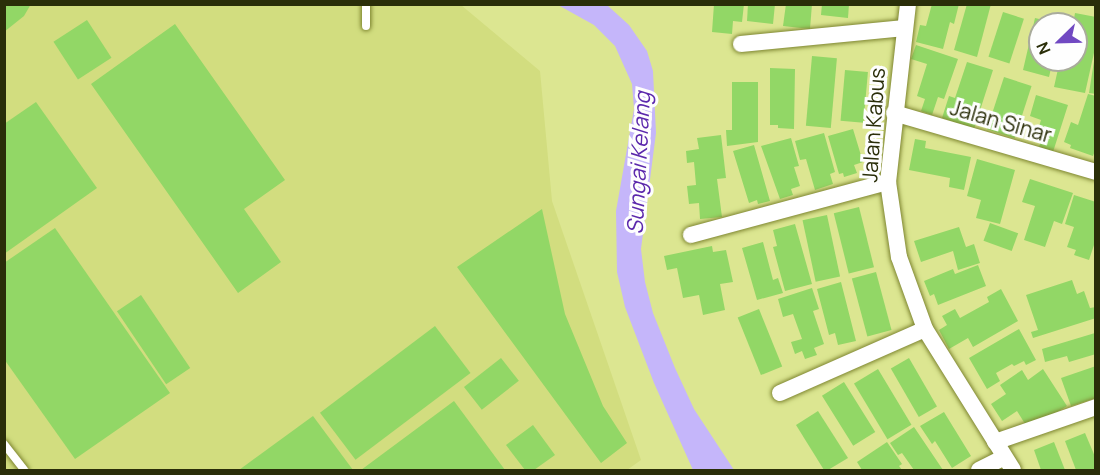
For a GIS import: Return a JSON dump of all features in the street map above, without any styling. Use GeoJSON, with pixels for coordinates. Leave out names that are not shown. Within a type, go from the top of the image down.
{"type":"FeatureCollection","features":[{"type":"Feature","properties":{"kind":"street","name":"Jalan Kabus"},"geometry":{"type":"LineString","coordinates":[[908,4],[888,182],[899,257],[924,329],[1008,464]]}},
{"type":"Feature","properties":{"kind":"street"},"geometry":{"type":"LineString","coordinates":[[741,44],[904,28]]}},
{"type":"Feature","properties":{"kind":"street","name":"Jalan Sinar"},"geometry":{"type":"LineString","coordinates":[[894,113],[1095,171]]}},
{"type":"Feature","properties":{"kind":"street"},"geometry":{"type":"LineString","coordinates":[[691,235],[888,182]]}},
{"type":"Feature","properties":{"kind":"street"},"geometry":{"type":"LineString","coordinates":[[780,393],[924,329]]}},
{"type":"Feature","properties":{"kind":"street"},"geometry":{"type":"LineString","coordinates":[[995,442],[1095,407]]}},
{"type":"Feature","properties":{"kind":"street"},"geometry":{"type":"LineString","coordinates":[[980,471],[1008,464]]}},
{"type":"Feature","properties":{"kind":"lane"},"geometry":{"type":"LineString","coordinates":[[366,4],[366,26]]}},
{"type":"Feature","properties":{"kind":"lane"},"geometry":{"type":"LineString","coordinates":[[4,444],[24,471]]}},
{"type":"Feature","properties":{"kind":"shaded area"},"geometry":{"type":"Polygon","coordinates":[[[4,5],[461,5],[540,71],[552,201],[641,460],[627,470],[5,470],[4,5]]]}},
{"type":"Feature","properties":{"kind":"water","name":"Sungai Kelang"},"geometry":{"type":"Polygon","coordinates":[[[558,5],[607,5],[629,25],[647,51],[653,71],[656,133],[641,249],[645,282],[653,313],[694,409],[734,470],[693,470],[654,383],[625,307],[617,272],[616,211],[634,109],[632,84],[615,46],[594,25],[558,5]]]}},
{"type":"Feature","properties":{"kind":"building"},"geometry":{"type":"Polygon","coordinates":[[[4,4],[31,4],[24,16],[4,32],[4,4]]]}},
{"type":"Feature","properties":{"kind":"building"},"geometry":{"type":"Polygon","coordinates":[[[714,4],[744,4],[742,22],[733,21],[732,34],[712,32],[714,4]]]}},
{"type":"Feature","properties":{"kind":"building"},"geometry":{"type":"Polygon","coordinates":[[[748,4],[775,4],[773,24],[747,21],[748,4]]]}},
{"type":"Feature","properties":{"kind":"building"},"geometry":{"type":"Polygon","coordinates":[[[786,4],[812,4],[810,29],[783,26],[786,4]]]}},
{"type":"Feature","properties":{"kind":"building"},"geometry":{"type":"Polygon","coordinates":[[[822,4],[849,4],[848,18],[821,15],[822,4]]]}},
{"type":"Feature","properties":{"kind":"building"},"geometry":{"type":"Polygon","coordinates":[[[932,4],[959,4],[954,24],[950,22],[943,49],[916,42],[920,25],[926,26],[932,4]]]}},
{"type":"Feature","properties":{"kind":"building"},"geometry":{"type":"Polygon","coordinates":[[[967,4],[991,4],[977,57],[954,50],[967,4]]]}},
{"type":"Feature","properties":{"kind":"building"},"geometry":{"type":"Polygon","coordinates":[[[1003,12],[1024,19],[1009,63],[988,57],[1003,12]]]}},
{"type":"Feature","properties":{"kind":"building"},"geometry":{"type":"Polygon","coordinates":[[[1088,15],[1096,17],[1096,44],[1085,93],[1054,87],[1057,72],[1088,72],[1088,15]]]}},
{"type":"Feature","properties":{"kind":"building"},"geometry":{"type":"Polygon","coordinates":[[[87,20],[112,58],[78,80],[53,42],[87,20]]]}},
{"type":"Feature","properties":{"kind":"building"},"geometry":{"type":"Polygon","coordinates":[[[175,24],[285,180],[244,209],[281,262],[238,293],[91,84],[175,24]]]}},
{"type":"Feature","properties":{"kind":"building"},"geometry":{"type":"Polygon","coordinates":[[[916,45],[958,59],[944,99],[938,97],[932,115],[921,111],[925,99],[917,96],[927,64],[911,59],[916,45]]]}},
{"type":"Feature","properties":{"kind":"building"},"geometry":{"type":"Polygon","coordinates":[[[1028,48],[1028,71],[1023,70],[1028,48]]]}},
{"type":"Feature","properties":{"kind":"building"},"geometry":{"type":"Polygon","coordinates":[[[812,56],[837,58],[831,128],[806,126],[812,56]]]}},
{"type":"Feature","properties":{"kind":"building"},"geometry":{"type":"Polygon","coordinates":[[[1094,61],[1096,61],[1096,94],[1089,93],[1094,61]]]}},
{"type":"Feature","properties":{"kind":"building"},"geometry":{"type":"Polygon","coordinates":[[[967,62],[993,70],[974,129],[942,118],[949,96],[955,98],[967,62]]]}},
{"type":"Feature","properties":{"kind":"building"},"geometry":{"type":"Polygon","coordinates":[[[770,68],[795,69],[794,129],[770,125],[770,68]]]}},
{"type":"Feature","properties":{"kind":"building"},"geometry":{"type":"Polygon","coordinates":[[[845,70],[868,72],[863,123],[841,121],[845,70]]]}},
{"type":"Feature","properties":{"kind":"building"},"geometry":{"type":"Polygon","coordinates":[[[1030,72],[1050,72],[1049,77],[1030,72]]]}},
{"type":"Feature","properties":{"kind":"building"},"geometry":{"type":"Polygon","coordinates":[[[1004,77],[1032,86],[1015,138],[987,129],[1004,77]]]}},
{"type":"Feature","properties":{"kind":"building"},"geometry":{"type":"Polygon","coordinates":[[[732,82],[758,82],[758,142],[727,146],[726,130],[732,130],[732,82]]]}},
{"type":"Feature","properties":{"kind":"building"},"geometry":{"type":"Polygon","coordinates":[[[1088,94],[1096,96],[1096,148],[1093,156],[1070,148],[1071,145],[1064,142],[1071,122],[1078,125],[1088,94]]]}},
{"type":"Feature","properties":{"kind":"building"},"geometry":{"type":"Polygon","coordinates":[[[1036,95],[1068,105],[1053,152],[1039,147],[1043,134],[1037,133],[1041,120],[1030,116],[1036,95]]]}},
{"type":"Feature","properties":{"kind":"building"},"geometry":{"type":"Polygon","coordinates":[[[36,102],[97,188],[4,254],[4,124],[36,102]]]}},
{"type":"Feature","properties":{"kind":"building"},"geometry":{"type":"Polygon","coordinates":[[[853,129],[863,162],[854,165],[857,173],[844,177],[843,173],[839,174],[828,136],[853,129]]]}},
{"type":"Feature","properties":{"kind":"building"},"geometry":{"type":"Polygon","coordinates":[[[824,133],[835,172],[830,174],[833,184],[815,190],[806,159],[800,160],[795,141],[824,133]]]}},
{"type":"Feature","properties":{"kind":"building"},"geometry":{"type":"Polygon","coordinates":[[[721,135],[726,178],[717,179],[722,217],[700,219],[699,203],[689,204],[687,186],[696,185],[694,162],[687,163],[686,151],[699,149],[697,138],[721,135]]]}},
{"type":"Feature","properties":{"kind":"building"},"geometry":{"type":"Polygon","coordinates":[[[791,138],[799,166],[794,167],[800,186],[791,189],[793,195],[780,199],[761,146],[791,138]]]}},
{"type":"Feature","properties":{"kind":"building"},"geometry":{"type":"Polygon","coordinates":[[[915,139],[926,141],[925,148],[971,157],[964,190],[949,187],[950,178],[909,170],[915,139]]]}},
{"type":"Feature","properties":{"kind":"building"},"geometry":{"type":"Polygon","coordinates":[[[754,145],[770,201],[758,204],[757,200],[749,203],[733,151],[754,145]]]}},
{"type":"Feature","properties":{"kind":"building"},"geometry":{"type":"Polygon","coordinates":[[[977,159],[1015,170],[1000,224],[976,218],[981,200],[967,196],[977,159]]]}},
{"type":"Feature","properties":{"kind":"building"},"geometry":{"type":"Polygon","coordinates":[[[1030,179],[1073,193],[1062,224],[1054,221],[1045,247],[1024,240],[1035,206],[1022,202],[1030,179]]]}},
{"type":"Feature","properties":{"kind":"building"},"geometry":{"type":"Polygon","coordinates":[[[1074,195],[1096,202],[1096,239],[1089,260],[1074,255],[1076,250],[1067,247],[1074,227],[1065,224],[1074,195]]]}},
{"type":"Feature","properties":{"kind":"building"},"geometry":{"type":"Polygon","coordinates":[[[859,207],[874,267],[849,273],[834,213],[859,207]]]}},
{"type":"Feature","properties":{"kind":"building"},"geometry":{"type":"Polygon","coordinates":[[[542,209],[565,314],[603,406],[627,443],[601,463],[457,267],[542,209]]]}},
{"type":"Feature","properties":{"kind":"building"},"geometry":{"type":"Polygon","coordinates":[[[827,215],[840,277],[816,282],[803,220],[827,215]]]}},
{"type":"Feature","properties":{"kind":"building"},"geometry":{"type":"Polygon","coordinates":[[[990,223],[1018,233],[1012,251],[984,241],[990,223]]]}},
{"type":"Feature","properties":{"kind":"building"},"geometry":{"type":"Polygon","coordinates":[[[795,224],[812,284],[785,291],[773,247],[777,246],[773,230],[795,224]]]}},
{"type":"Feature","properties":{"kind":"building"},"geometry":{"type":"Polygon","coordinates":[[[959,227],[966,247],[974,244],[980,263],[958,270],[953,251],[921,262],[914,241],[959,227]]]}},
{"type":"Feature","properties":{"kind":"building"},"geometry":{"type":"Polygon","coordinates":[[[55,228],[170,393],[75,459],[4,359],[4,263],[55,228]]]}},
{"type":"Feature","properties":{"kind":"building"},"geometry":{"type":"Polygon","coordinates":[[[763,242],[773,280],[778,278],[783,293],[757,300],[742,248],[763,242]]]}},
{"type":"Feature","properties":{"kind":"building"},"geometry":{"type":"Polygon","coordinates":[[[712,246],[713,252],[726,250],[733,282],[720,284],[725,310],[703,315],[699,295],[683,298],[677,268],[667,270],[664,256],[712,246]]]}},
{"type":"Feature","properties":{"kind":"building"},"geometry":{"type":"Polygon","coordinates":[[[978,265],[986,286],[938,305],[934,294],[930,296],[924,281],[953,269],[955,274],[978,265]]]}},
{"type":"Feature","properties":{"kind":"building"},"geometry":{"type":"Polygon","coordinates":[[[876,272],[892,330],[867,336],[852,278],[876,272]]]}},
{"type":"Feature","properties":{"kind":"building"},"geometry":{"type":"Polygon","coordinates":[[[1072,280],[1077,294],[1084,291],[1090,308],[1096,307],[1096,318],[1033,338],[1031,332],[1038,330],[1026,295],[1072,280]]]}},
{"type":"Feature","properties":{"kind":"building"},"geometry":{"type":"Polygon","coordinates":[[[841,282],[856,341],[838,345],[835,333],[829,335],[817,289],[841,282]]]}},
{"type":"Feature","properties":{"kind":"building"},"geometry":{"type":"Polygon","coordinates":[[[812,288],[819,309],[813,311],[824,344],[814,348],[817,355],[805,359],[802,351],[795,354],[791,342],[802,339],[793,314],[783,317],[778,299],[812,288]]]}},
{"type":"Feature","properties":{"kind":"building"},"geometry":{"type":"Polygon","coordinates":[[[1001,289],[1018,321],[973,347],[968,338],[949,349],[939,330],[947,325],[942,316],[955,309],[960,318],[989,302],[987,297],[1001,289]]]}},
{"type":"Feature","properties":{"kind":"building"},"geometry":{"type":"Polygon","coordinates":[[[141,295],[190,368],[166,384],[117,311],[141,295]]]}},
{"type":"Feature","properties":{"kind":"building"},"geometry":{"type":"Polygon","coordinates":[[[759,309],[782,366],[761,375],[738,318],[759,309]]]}},
{"type":"Feature","properties":{"kind":"building"},"geometry":{"type":"Polygon","coordinates":[[[435,326],[471,373],[356,460],[320,413],[435,326]]]}},
{"type":"Feature","properties":{"kind":"building"},"geometry":{"type":"Polygon","coordinates":[[[1019,329],[1036,360],[1026,365],[1024,361],[1014,366],[1012,364],[996,373],[1000,381],[987,389],[969,358],[1019,329]]]}},
{"type":"Feature","properties":{"kind":"building"},"geometry":{"type":"Polygon","coordinates":[[[1095,333],[1096,354],[1069,362],[1067,356],[1045,362],[1042,349],[1095,333]]]}},
{"type":"Feature","properties":{"kind":"building"},"geometry":{"type":"Polygon","coordinates":[[[501,358],[519,381],[482,410],[464,387],[501,358]]]}},
{"type":"Feature","properties":{"kind":"building"},"geometry":{"type":"Polygon","coordinates":[[[909,358],[937,406],[919,417],[891,368],[909,358]]]}},
{"type":"Feature","properties":{"kind":"building"},"geometry":{"type":"Polygon","coordinates":[[[1096,366],[1096,398],[1071,406],[1061,378],[1096,366]]]}},
{"type":"Feature","properties":{"kind":"building"},"geometry":{"type":"Polygon","coordinates":[[[878,369],[911,425],[887,439],[854,383],[878,369]]]}},
{"type":"Feature","properties":{"kind":"building"},"geometry":{"type":"Polygon","coordinates":[[[1043,369],[1067,406],[1044,420],[1042,417],[1027,427],[1017,411],[1002,421],[991,404],[1006,394],[1000,385],[1022,370],[1028,380],[1043,369]]]}},
{"type":"Feature","properties":{"kind":"building"},"geometry":{"type":"Polygon","coordinates":[[[844,382],[875,432],[853,446],[822,396],[844,382]]]}},
{"type":"Feature","properties":{"kind":"building"},"geometry":{"type":"Polygon","coordinates":[[[454,401],[505,470],[361,470],[454,401]]]}},
{"type":"Feature","properties":{"kind":"building"},"geometry":{"type":"Polygon","coordinates":[[[818,411],[848,458],[828,470],[824,470],[796,425],[818,411]]]}},
{"type":"Feature","properties":{"kind":"building"},"geometry":{"type":"Polygon","coordinates":[[[944,412],[971,456],[952,468],[935,441],[932,444],[920,426],[944,412]]]}},
{"type":"Feature","properties":{"kind":"building"},"geometry":{"type":"Polygon","coordinates":[[[313,416],[353,470],[239,470],[313,416]]]}},
{"type":"Feature","properties":{"kind":"building"},"geometry":{"type":"Polygon","coordinates":[[[533,425],[555,455],[534,470],[525,470],[506,445],[533,425]]]}},
{"type":"Feature","properties":{"kind":"building"},"geometry":{"type":"Polygon","coordinates":[[[914,427],[943,470],[914,470],[902,453],[898,455],[890,443],[914,427]]]}},
{"type":"Feature","properties":{"kind":"building"},"geometry":{"type":"Polygon","coordinates":[[[1085,433],[1096,459],[1096,470],[1076,470],[1065,441],[1085,433]]]}},
{"type":"Feature","properties":{"kind":"building"},"geometry":{"type":"Polygon","coordinates":[[[887,442],[902,464],[899,466],[902,470],[862,470],[857,462],[887,442]]]}},
{"type":"Feature","properties":{"kind":"building"},"geometry":{"type":"Polygon","coordinates":[[[1054,442],[1065,470],[1041,470],[1034,450],[1054,442]]]}}]}
